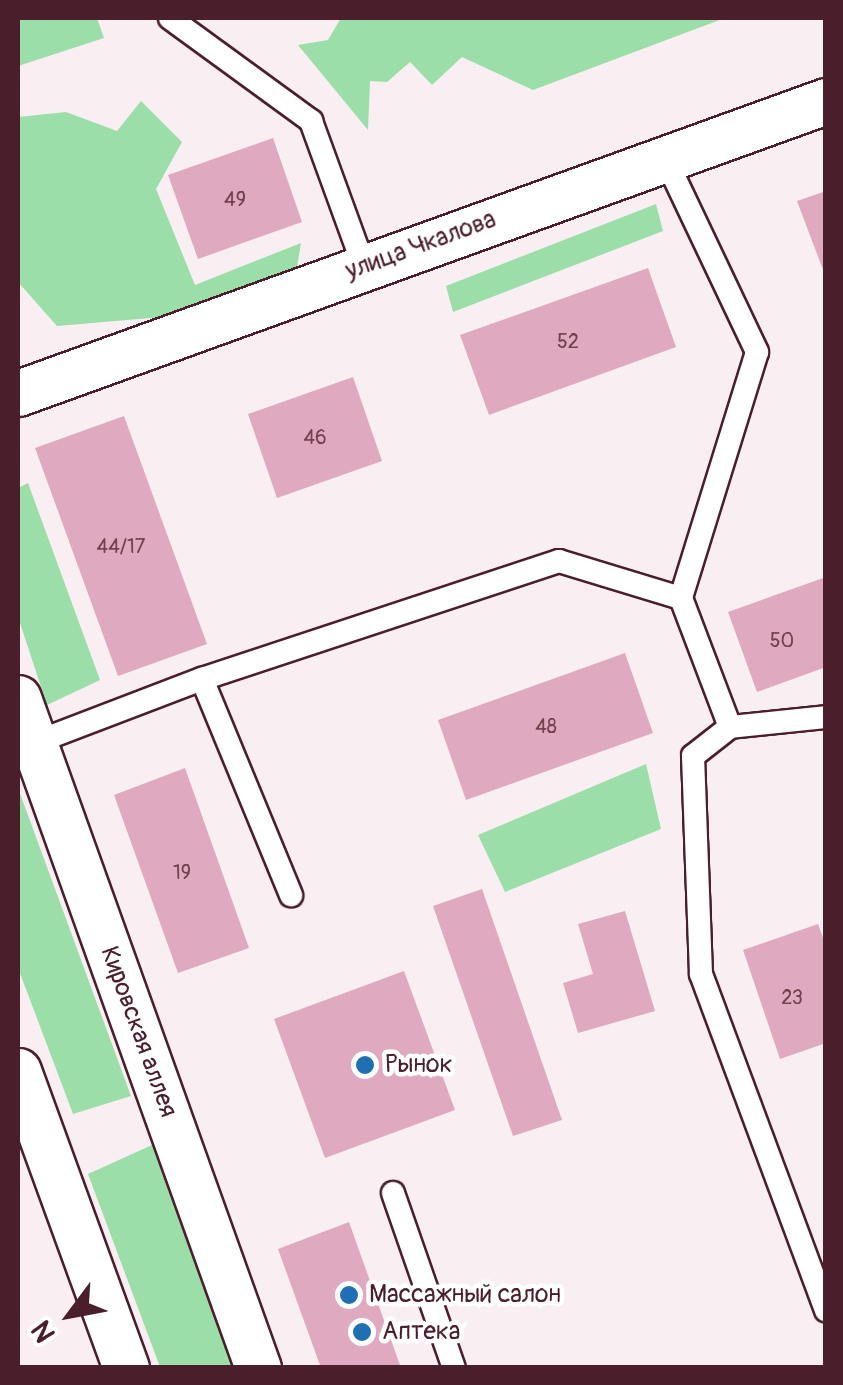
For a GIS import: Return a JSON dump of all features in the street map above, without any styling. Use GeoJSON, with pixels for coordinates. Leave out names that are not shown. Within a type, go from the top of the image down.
{"type":"FeatureCollection","features":[{"type":"Feature","properties":{"kind":"street","name":"улица Чкалова"},"geometry":{"type":"LineString","coordinates":[[18,393],[826,101]]}},
{"type":"Feature","properties":{"kind":"street","name":"Кировская аллея"},"geometry":{"type":"LineString","coordinates":[[18,698],[258,1368]]}},
{"type":"Feature","properties":{"kind":"street"},"geometry":{"type":"LineString","coordinates":[[18,1071],[126,1368]]}},
{"type":"Feature","properties":{"kind":"lane"},"geometry":{"type":"LineString","coordinates":[[170,18],[311,121],[364,266]]}},
{"type":"Feature","properties":{"kind":"lane"},"geometry":{"type":"LineString","coordinates":[[665,158],[757,352],[681,598],[730,726]]}},
{"type":"Feature","properties":{"kind":"lane"},"geometry":{"type":"LineString","coordinates":[[34,743],[202,679],[559,562],[681,598]]}},
{"type":"Feature","properties":{"kind":"lane"},"geometry":{"type":"LineString","coordinates":[[202,679],[291,895]]}},
{"type":"Feature","properties":{"kind":"lane"},"geometry":{"type":"LineString","coordinates":[[826,717],[730,726],[693,756],[702,974],[826,1312]]}},
{"type":"Feature","properties":{"kind":"lane"},"geometry":{"type":"LineString","coordinates":[[393,1192],[454,1368]]}},
{"type":"Feature","properties":{"kind":"green space"},"geometry":{"type":"Polygon","coordinates":[[[18,18],[97,18],[104,38],[18,66],[18,18]]]}},
{"type":"Feature","properties":{"kind":"green space"},"geometry":{"type":"Polygon","coordinates":[[[341,18],[725,18],[533,90],[462,57],[432,85],[410,62],[387,82],[370,81],[368,130],[298,45],[328,40],[341,18]]]}},
{"type":"Feature","properties":{"kind":"green space"},"geometry":{"type":"Polygon","coordinates":[[[141,101],[182,142],[156,189],[195,285],[301,243],[297,267],[186,315],[57,326],[18,282],[18,117],[66,112],[117,131],[141,101]]]}},
{"type":"Feature","properties":{"kind":"green space"},"geometry":{"type":"Polygon","coordinates":[[[656,204],[663,231],[453,312],[446,286],[656,204]]]}},
{"type":"Feature","properties":{"kind":"green space"},"geometry":{"type":"Polygon","coordinates":[[[28,483],[100,680],[47,705],[18,617],[18,488],[28,483]]]}},
{"type":"Feature","properties":{"kind":"green space"},"geometry":{"type":"Polygon","coordinates":[[[646,764],[661,829],[505,892],[478,835],[646,764]]]}},
{"type":"Feature","properties":{"kind":"green space"},"geometry":{"type":"Polygon","coordinates":[[[18,788],[131,1096],[73,1114],[18,968],[18,788]]]}},
{"type":"Feature","properties":{"kind":"green space"},"geometry":{"type":"Polygon","coordinates":[[[152,1145],[233,1367],[160,1367],[88,1174],[152,1145]]]}},
{"type":"Feature","properties":{"kind":"building"},"geometry":{"type":"Polygon","coordinates":[[[273,138],[302,222],[198,259],[168,175],[273,138]]]}},
{"type":"Feature","properties":{"kind":"building"},"geometry":{"type":"Polygon","coordinates":[[[826,191],[826,274],[825,275],[797,201],[826,191]]]}},
{"type":"Feature","properties":{"kind":"building"},"geometry":{"type":"Polygon","coordinates":[[[648,268],[676,347],[489,415],[460,335],[648,268]]]}},
{"type":"Feature","properties":{"kind":"building"},"geometry":{"type":"Polygon","coordinates":[[[353,377],[382,461],[277,498],[248,414],[353,377]]]}},
{"type":"Feature","properties":{"kind":"building"},"geometry":{"type":"Polygon","coordinates":[[[124,416],[207,644],[118,676],[35,448],[124,416]]]}},
{"type":"Feature","properties":{"kind":"building"},"geometry":{"type":"Polygon","coordinates":[[[826,577],[826,667],[757,692],[728,612],[826,577]]]}},
{"type":"Feature","properties":{"kind":"building"},"geometry":{"type":"Polygon","coordinates":[[[625,653],[653,733],[466,800],[438,720],[625,653]]]}},
{"type":"Feature","properties":{"kind":"building"},"geometry":{"type":"Polygon","coordinates":[[[185,768],[249,948],[178,973],[114,795],[185,768]]]}},
{"type":"Feature","properties":{"kind":"building"},"geometry":{"type":"Polygon","coordinates":[[[482,889],[562,1120],[513,1136],[433,906],[482,889]]]}},
{"type":"Feature","properties":{"kind":"building"},"geometry":{"type":"Polygon","coordinates":[[[625,911],[655,1011],[578,1033],[563,983],[593,974],[578,924],[625,911]]]}},
{"type":"Feature","properties":{"kind":"building"},"geometry":{"type":"Polygon","coordinates":[[[818,924],[826,946],[826,1043],[780,1059],[743,950],[818,924]]]}},
{"type":"Feature","properties":{"kind":"building","name":"Рынок"},"geometry":{"type":"Polygon","coordinates":[[[404,971],[455,1110],[325,1158],[274,1019],[404,971]]]}},
{"type":"Feature","properties":{"kind":"building"},"geometry":{"type":"Polygon","coordinates":[[[349,1222],[401,1368],[321,1368],[278,1249],[349,1222]]]}},
{"type":"Feature","properties":{"kind":"place","name":"Рынок"},"geometry":{"type":"Point","coordinates":[365,1065]}},
{"type":"Feature","properties":{"kind":"place","name":"Массажный салон"},"geometry":{"type":"Point","coordinates":[349,1295]}},
{"type":"Feature","properties":{"kind":"place","name":"Аптека"},"geometry":{"type":"Point","coordinates":[362,1332]}}]}
